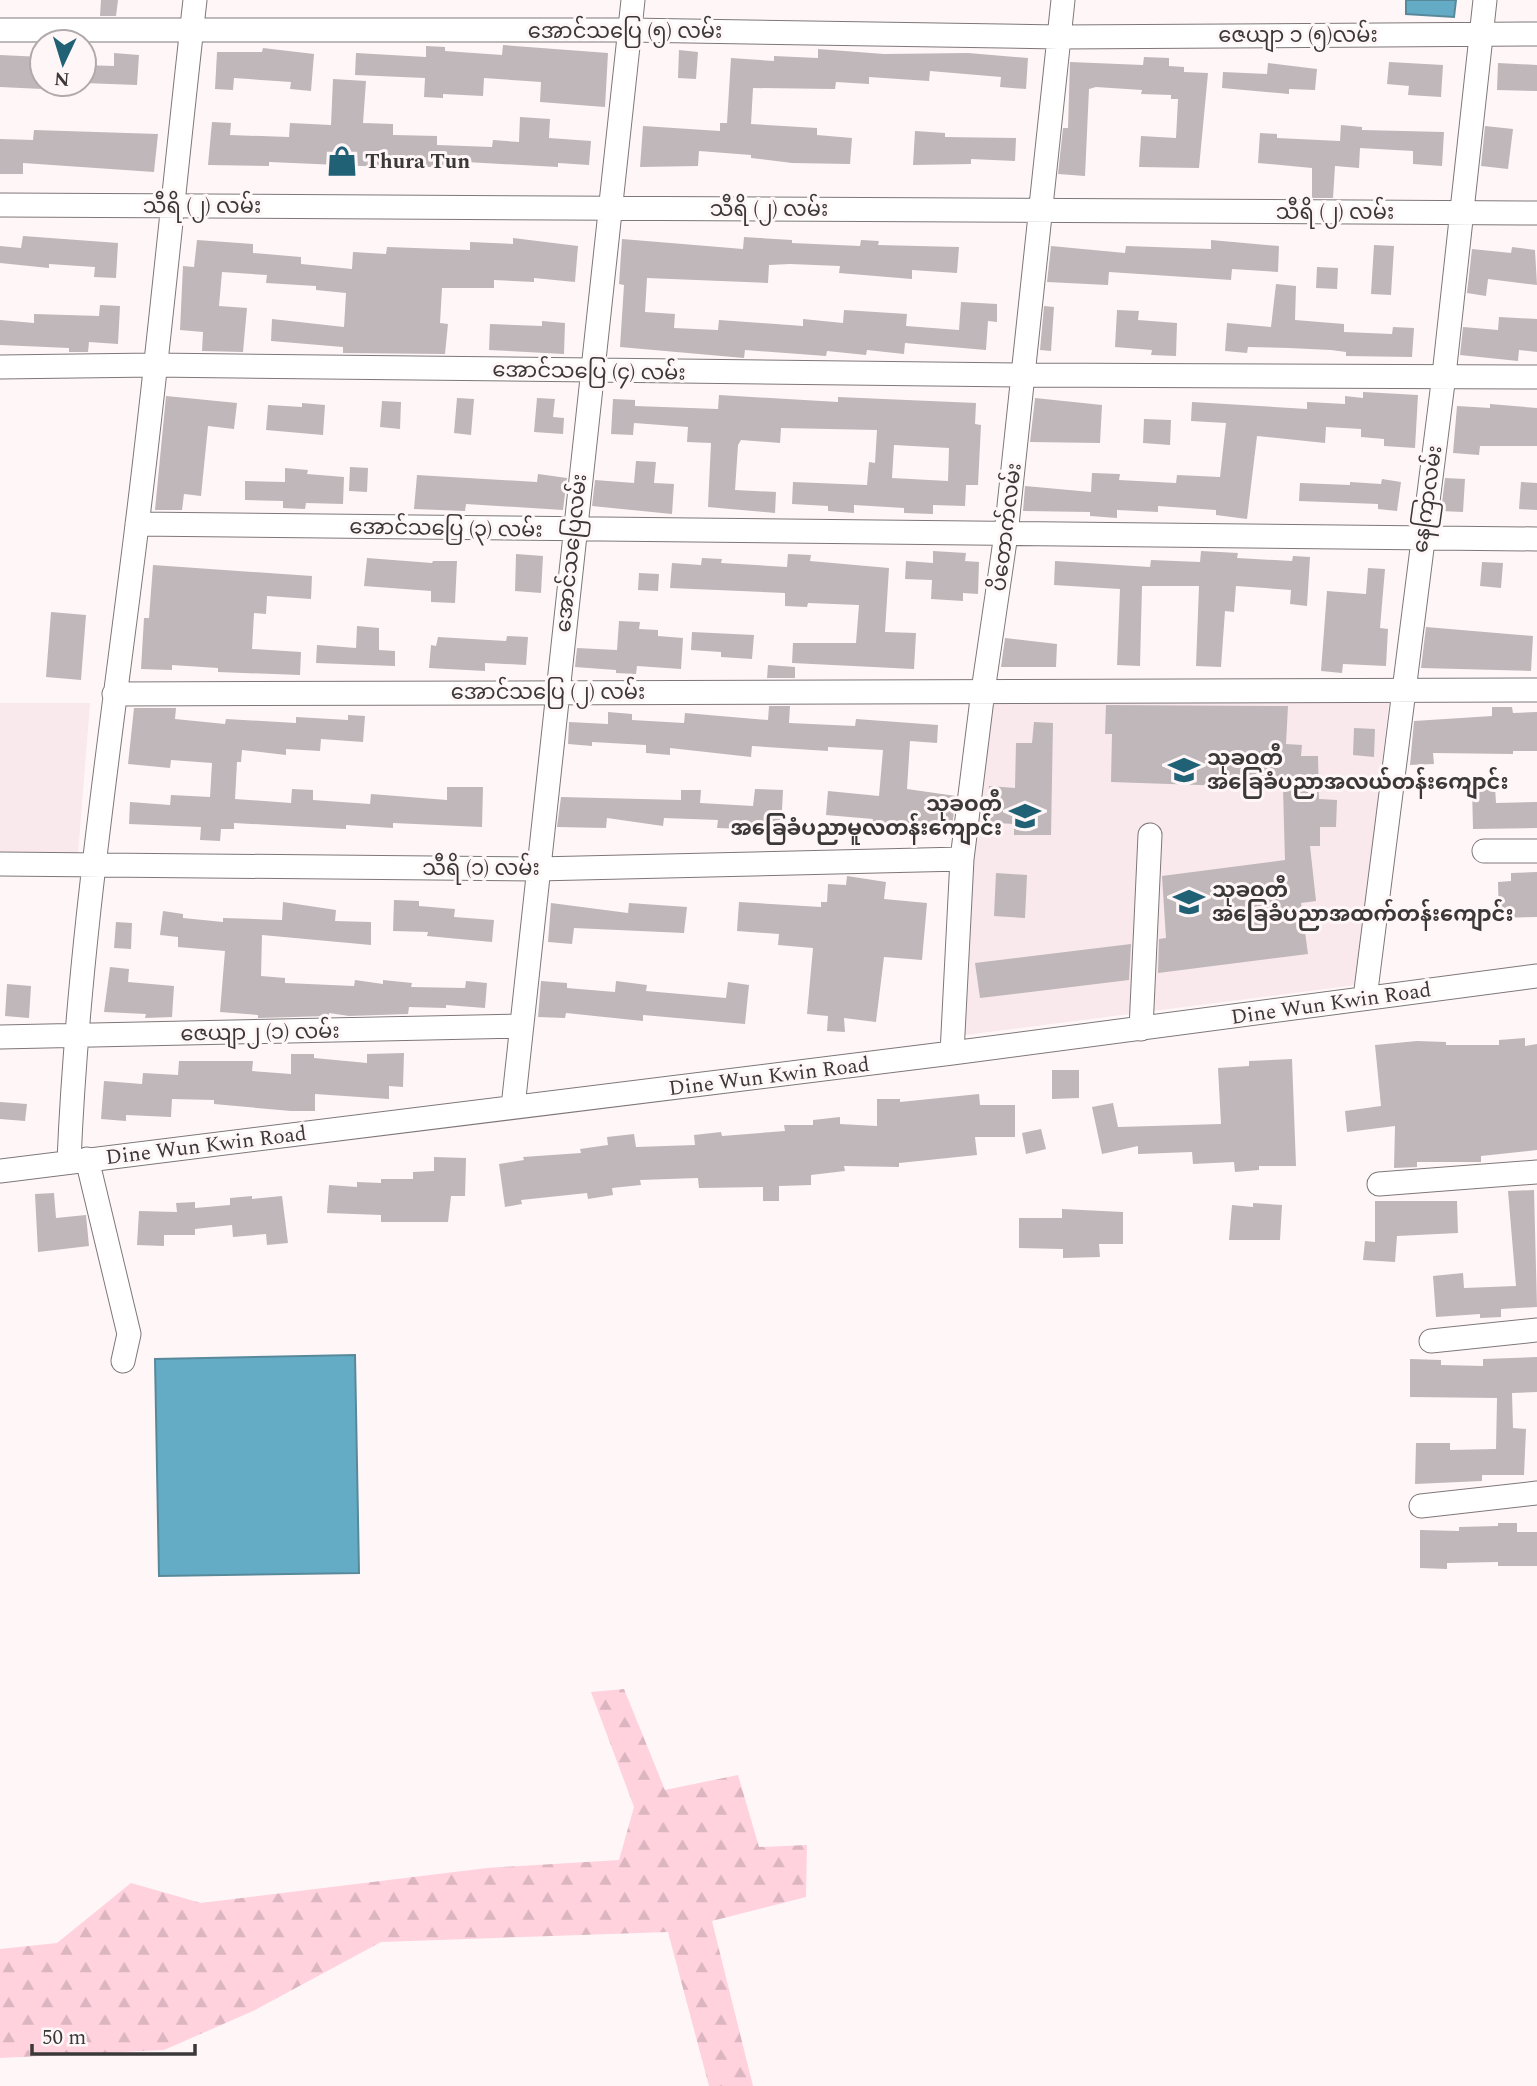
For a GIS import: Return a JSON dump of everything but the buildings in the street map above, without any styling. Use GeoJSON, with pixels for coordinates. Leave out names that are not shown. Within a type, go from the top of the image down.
{"type":"FeatureCollection","features":[{"type":"Feature","properties":{"kind":"street"},"geometry":{"type":"LineString","coordinates":[[123,1361],[129,1334],[78,1160],[74,1036],[92,864],[137,524],[195,0]]}},
{"type":"Feature","properties":{"kind":"street","name":"အောင်သပြေလမ်း"},"geometry":{"type":"LineString","coordinates":[[513,1107],[590,371],[633,0]]}},
{"type":"Feature","properties":{"kind":"street","name":"ပိတောက်လမ်း"},"geometry":{"type":"LineString","coordinates":[[952,1054],[962,859],[1006,534],[1063,0]]}},
{"type":"Feature","properties":{"kind":"street","name":"နေကြာလမ်း"},"geometry":{"type":"LineString","coordinates":[[1365,998],[1421,537],[1444,375],[1485,0]]}},
{"type":"Feature","properties":{"kind":"street","name":"အောင်သပြေ (၅) လမ်း"},"geometry":{"type":"LineString","coordinates":[[0,30],[629,30],[1059,37]]}},
{"type":"Feature","properties":{"kind":"street","name":"ဇေယျာ ၁ (၅)လမ်း"},"geometry":{"type":"LineString","coordinates":[[1059,37],[1537,34]]}},
{"type":"Feature","properties":{"kind":"street","name":"သီရိ (၂) လမ်း"},"geometry":{"type":"LineString","coordinates":[[0,205],[1537,213]]}},
{"type":"Feature","properties":{"kind":"street","name":"အောင်သပြေ (၄) လမ်း"},"geometry":{"type":"LineString","coordinates":[[0,367],[154,365],[1024,375],[1537,377]]}},
{"type":"Feature","properties":{"kind":"street","name":"အောင်သပြေ (၃) လမ်း"},"geometry":{"type":"LineString","coordinates":[[137,524],[1537,539]]}},
{"type":"Feature","properties":{"kind":"street","name":"အောင်သပြေ (၂) လမ်း"},"geometry":{"type":"LineString","coordinates":[[114,694],[1537,690]]}},
{"type":"Feature","properties":{"kind":"street"},"geometry":{"type":"LineString","coordinates":[[1140,1029],[1150,835]]}},
{"type":"Feature","properties":{"kind":"street"},"geometry":{"type":"LineString","coordinates":[[1484,851],[1537,851]]}},
{"type":"Feature","properties":{"kind":"street","name":"သီရိ (၁) လမ်း"},"geometry":{"type":"LineString","coordinates":[[0,864],[537,869],[962,859]]}},
{"type":"Feature","properties":{"kind":"street","name":"Dine Wun Kwin Road"},"geometry":{"type":"LineString","coordinates":[[0,1171],[952,1054],[1537,976]]}},
{"type":"Feature","properties":{"kind":"street","name":"ဇေယျာ၂ (၁) လမ်း"},"geometry":{"type":"LineString","coordinates":[[0,1037],[520,1027]]}},
{"type":"Feature","properties":{"kind":"street"},"geometry":{"type":"LineString","coordinates":[[1379,1184],[1537,1172]]}},
{"type":"Feature","properties":{"kind":"street"},"geometry":{"type":"LineString","coordinates":[[1432,1340],[1537,1330]]}},
{"type":"Feature","properties":{"kind":"street"},"geometry":{"type":"LineString","coordinates":[[1421,1506],[1537,1493]]}},
{"type":"Feature","properties":{"kind":"shaded area"},"geometry":{"type":"Polygon","coordinates":[[[1390,694],[1356,985],[942,1038],[976,696],[1390,694]]]}},
{"type":"Feature","properties":{"kind":"shaded area"},"geometry":{"type":"Polygon","coordinates":[[[0,703],[90,703],[78,854],[0,852],[0,703]]]}},
{"type":"Feature","properties":{"kind":"green space"},"geometry":{"type":"Polygon","coordinates":[[[624,1689],[665,1790],[738,1775],[759,1847],[807,1845],[806,1897],[712,1921],[753,2086],[709,2086],[668,1932],[381,1942],[253,2011],[164,2050],[0,2058],[0,1949],[57,1943],[131,1883],[201,1903],[487,1868],[619,1860],[634,1807],[591,1692],[624,1689]]]}},
{"type":"Feature","properties":{"kind":"water"},"geometry":{"type":"Polygon","coordinates":[[[1406,0],[1456,0],[1454,17],[1406,14],[1406,0]]]}},
{"type":"Feature","properties":{"kind":"water"},"geometry":{"type":"Polygon","coordinates":[[[355,1355],[359,1573],[159,1576],[155,1359],[355,1355]]]}},
{"type":"Feature","properties":{"kind":"place","name":"Thura Tun"},"geometry":{"type":"Point","coordinates":[342,161]}},
{"type":"Feature","properties":{"kind":"place","name":"သုခဝတီ အခြေခံပညာအလယ်တန်းကျောင်း"},"geometry":{"type":"Point","coordinates":[1184,770]}},
{"type":"Feature","properties":{"kind":"place","name":"သုခဝတီ အခြေခံပညာမူလတန်းကျောင်း"},"geometry":{"type":"Point","coordinates":[1025,816]}},
{"type":"Feature","properties":{"kind":"place","name":"သုခဝတီ အခြေခံပညာအထက်တန်းကျောင်း"},"geometry":{"type":"Point","coordinates":[1189,902]}}]}
